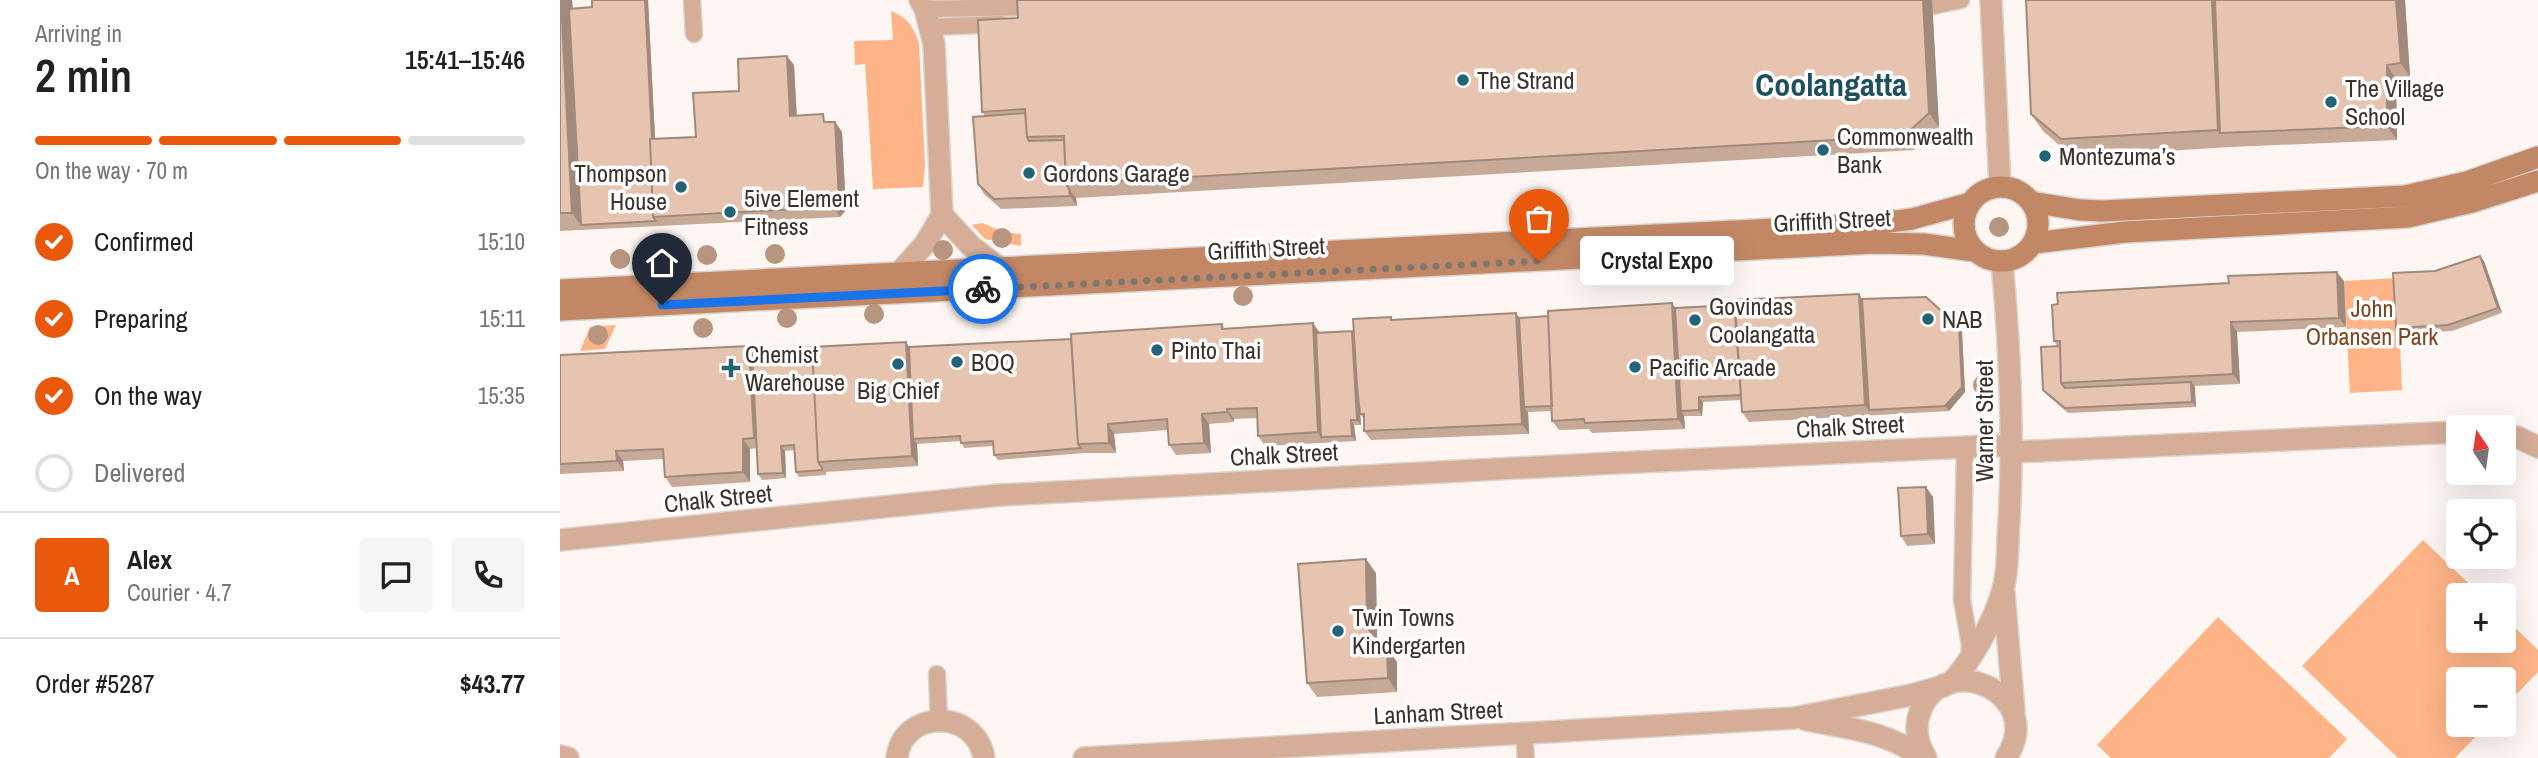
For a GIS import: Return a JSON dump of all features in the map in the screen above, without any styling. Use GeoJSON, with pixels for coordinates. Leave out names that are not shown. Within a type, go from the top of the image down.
{"type":"FeatureCollection","features":[{"type":"Feature","properties":{"kind":"main road"},"geometry":{"type":"LineString","coordinates":[[2031,202],[2039,222],[2034,243],[2025,253],[2001,262],[1992,261],[1974,251],[1963,228],[1964,215],[1978,194],[2000,186],[2012,188],[2031,202],[2102,211],[2404,196],[2467,182],[2538,157]]}},
{"type":"Feature","properties":{"kind":"main road"},"geometry":{"type":"LineString","coordinates":[[2034,243],[2125,232],[2408,217],[2472,202],[2538,181]]}},
{"type":"Feature","properties":{"kind":"main road","name":"Griffith Street"},"geometry":{"type":"LineString","coordinates":[[560,290],[1874,224],[1912,219],[1970,203]]}},
{"type":"Feature","properties":{"kind":"main road","name":"Griffith Street"},"geometry":{"type":"LineString","coordinates":[[560,310],[1875,243],[1924,244],[1974,251]]}},
{"type":"Feature","properties":{"kind":"street"},"geometry":{"type":"LineString","coordinates":[[1991,0],[2000,186]]}},
{"type":"Feature","properties":{"kind":"street"},"geometry":{"type":"LineString","coordinates":[[900,272],[925,244],[942,215],[934,44],[925,12]]}},
{"type":"Feature","properties":{"kind":"street"},"geometry":{"type":"LineString","coordinates":[[942,215],[971,246],[998,267]]}},
{"type":"Feature","properties":{"kind":"street","name":"Warner Street"},"geometry":{"type":"LineString","coordinates":[[2001,262],[2009,345],[2013,449],[2004,580],[2015,729]]}},
{"type":"Feature","properties":{"kind":"street","name":"Chalk Street"},"geometry":{"type":"LineString","coordinates":[[560,540],[1000,495],[1965,447],[2013,449],[2446,432]]}},
{"type":"Feature","properties":{"kind":"street"},"geometry":{"type":"LineString","coordinates":[[2516,437],[2538,447]]}},
{"type":"Feature","properties":{"kind":"street","name":"Warner Street"},"geometry":{"type":"LineString","coordinates":[[1924,758],[1918,742],[1917,723],[1928,697],[1947,684],[1969,658],[1999,602],[2004,580]]}},
{"type":"Feature","properties":{"kind":"street","name":"Lanham Street"},"geometry":{"type":"LineString","coordinates":[[1084,758],[1794,718],[1911,695],[1947,684],[1977,681],[1993,688],[2006,700],[2015,729]]}},
{"type":"Feature","properties":{"kind":"street","name":"Lanham Street"},"geometry":{"type":"LineString","coordinates":[[1794,718],[1880,734],[1924,758]]}},
{"type":"Feature","properties":{"kind":"street"},"geometry":{"type":"LineString","coordinates":[[897,758],[904,740],[913,730],[939,720],[966,728],[976,738],[984,758]]}},
{"type":"Feature","properties":{"kind":"street"},"geometry":{"type":"LineString","coordinates":[[2006,758],[2015,729]]}},
{"type":"Feature","properties":{"kind":"street"},"geometry":{"type":"LineString","coordinates":[[2015,729],[2020,758]]}},
{"type":"Feature","properties":{"kind":"street"},"geometry":{"type":"LineString","coordinates":[[560,756],[568,758]]}},
{"type":"Feature","properties":{"kind":"lane"},"geometry":{"type":"LineString","coordinates":[[692,0],[694,34]]}},
{"type":"Feature","properties":{"kind":"lane"},"geometry":{"type":"LineString","coordinates":[[1933,6],[1961,0]]}},
{"type":"Feature","properties":{"kind":"lane"},"geometry":{"type":"LineString","coordinates":[[925,12],[1026,14]]}},
{"type":"Feature","properties":{"kind":"lane"},"geometry":{"type":"LineString","coordinates":[[1965,447],[1962,600],[1971,649],[1969,658]]}},
{"type":"Feature","properties":{"kind":"lane"},"geometry":{"type":"LineString","coordinates":[[937,674],[939,720]]}},
{"type":"Feature","properties":{"kind":"lane"},"geometry":{"type":"LineString","coordinates":[[1524,734],[1526,758]]}},
{"type":"Feature","properties":{"kind":"green space"},"geometry":{"type":"Polygon","coordinates":[[[891,11],[909,23],[919,43],[925,165],[923,187],[873,189],[865,64],[855,65],[854,41],[893,40],[891,11]]]}},
{"type":"Feature","properties":{"kind":"green space"},"geometry":{"type":"Polygon","coordinates":[[[982,223],[1004,232],[1021,234],[1021,246],[985,239],[972,225],[982,223]]]}},
{"type":"Feature","properties":{"kind":"green space","name":"John Orbansen Park"},"geometry":{"type":"Polygon","coordinates":[[[2397,278],[2402,390],[2350,393],[2344,281],[2397,278]]]}},
{"type":"Feature","properties":{"kind":"green space"},"geometry":{"type":"Polygon","coordinates":[[[616,325],[605,349],[580,351],[590,327],[616,325]]]}},
{"type":"Feature","properties":{"kind":"green space"},"geometry":{"type":"Polygon","coordinates":[[[2423,540],[2446,562],[2446,569],[2454,569],[2468,583],[2446,583],[2446,653],[2516,653],[2516,629],[2538,650],[2538,672],[2516,695],[2516,667],[2446,667],[2446,737],[2475,737],[2455,758],[2398,758],[2302,666],[2423,540]]]}},
{"type":"Feature","properties":{"kind":"green space"},"geometry":{"type":"Polygon","coordinates":[[[2218,617],[2347,739],[2329,758],[2111,758],[2097,745],[2218,617]]]}},
{"type":"Feature","properties":{"kind":"building"},"geometry":{"type":"Polygon","coordinates":[[[561,0],[572,213],[560,213],[561,0]]]}},
{"type":"Feature","properties":{"kind":"building"},"geometry":{"type":"Polygon","coordinates":[[[592,0],[645,0],[653,217],[656,221],[581,225],[569,9],[592,7],[592,0]]]}},
{"type":"Feature","properties":{"kind":"building","name":"The Strand"},"geometry":{"type":"Polygon","coordinates":[[[1017,0],[1923,0],[1929,113],[1904,136],[1066,184],[1064,136],[1027,137],[1025,109],[982,112],[978,20],[1018,18],[1017,0]]]}},
{"type":"Feature","properties":{"kind":"building"},"geometry":{"type":"Polygon","coordinates":[[[2026,0],[2212,0],[2218,130],[2061,139],[2031,114],[2026,0]]]}},
{"type":"Feature","properties":{"kind":"building"},"geometry":{"type":"Polygon","coordinates":[[[2215,0],[2396,0],[2401,63],[2387,65],[2387,126],[2220,133],[2215,0]]]}},
{"type":"Feature","properties":{"kind":"building"},"geometry":{"type":"Polygon","coordinates":[[[787,56],[790,116],[823,114],[824,122],[835,122],[839,200],[833,207],[653,217],[650,139],[696,137],[693,93],[739,91],[738,59],[787,56]]]}},
{"type":"Feature","properties":{"kind":"building","name":"Gordons Garage"},"geometry":{"type":"Polygon","coordinates":[[[1025,113],[1029,141],[1064,140],[1066,184],[1070,196],[994,199],[978,184],[973,117],[1025,113]]]}},
{"type":"Feature","properties":{"kind":"building"},"geometry":{"type":"Polygon","coordinates":[[[2480,256],[2498,308],[2448,325],[2396,328],[2393,273],[2435,271],[2480,256]]]}},
{"type":"Feature","properties":{"kind":"building"},"geometry":{"type":"Polygon","coordinates":[[[2337,272],[2339,318],[2231,322],[2233,374],[2061,383],[2060,341],[2054,341],[2052,305],[2058,304],[2057,293],[2229,283],[2228,276],[2337,272]]]}},
{"type":"Feature","properties":{"kind":"building"},"geometry":{"type":"Polygon","coordinates":[[[1859,294],[1865,405],[1742,412],[1734,300],[1859,294]]]}},
{"type":"Feature","properties":{"kind":"building"},"geometry":{"type":"Polygon","coordinates":[[[1926,297],[1959,327],[1962,387],[1945,406],[1869,410],[1862,299],[1926,297]]]}},
{"type":"Feature","properties":{"kind":"building","name":"Pacific Arcade"},"geometry":{"type":"Polygon","coordinates":[[[1672,303],[1678,419],[1585,423],[1584,419],[1552,421],[1548,311],[1672,303]]]}},
{"type":"Feature","properties":{"kind":"building"},"geometry":{"type":"Polygon","coordinates":[[[1735,305],[1741,395],[1699,397],[1699,410],[1681,411],[1675,308],[1735,305]]]}},
{"type":"Feature","properties":{"kind":"building"},"geometry":{"type":"Polygon","coordinates":[[[1516,313],[1522,424],[1364,431],[1364,414],[1360,414],[1357,386],[1353,319],[1391,317],[1391,320],[1516,313]]]}},
{"type":"Feature","properties":{"kind":"building"},"geometry":{"type":"Polygon","coordinates":[[[1548,316],[1552,406],[1524,407],[1519,318],[1548,316]]]}},
{"type":"Feature","properties":{"kind":"building"},"geometry":{"type":"Polygon","coordinates":[[[1313,323],[1318,432],[1258,436],[1257,408],[1227,409],[1227,412],[1202,414],[1204,443],[1169,445],[1167,419],[1108,424],[1109,443],[1078,444],[1071,334],[1222,324],[1222,329],[1313,323]]]}},
{"type":"Feature","properties":{"kind":"building"},"geometry":{"type":"Polygon","coordinates":[[[1352,331],[1357,420],[1351,420],[1352,436],[1321,437],[1316,333],[1352,331]]]}},
{"type":"Feature","properties":{"kind":"building"},"geometry":{"type":"Polygon","coordinates":[[[1071,339],[1078,444],[1081,448],[994,455],[993,441],[961,443],[960,436],[913,439],[909,347],[1071,339]]]}},
{"type":"Feature","properties":{"kind":"building"},"geometry":{"type":"Polygon","coordinates":[[[906,342],[912,456],[818,462],[812,347],[906,342]]]}},
{"type":"Feature","properties":{"kind":"building"},"geometry":{"type":"Polygon","coordinates":[[[749,346],[754,438],[743,439],[743,472],[665,477],[663,449],[616,451],[617,461],[560,464],[560,355],[749,346]]]}},
{"type":"Feature","properties":{"kind":"building"},"geometry":{"type":"Polygon","coordinates":[[[2060,346],[2061,383],[2065,388],[2191,382],[2192,402],[2065,408],[2043,390],[2041,347],[2060,346]]]}},
{"type":"Feature","properties":{"kind":"building"},"geometry":{"type":"Polygon","coordinates":[[[812,347],[818,462],[822,470],[796,472],[794,445],[781,446],[783,473],[758,474],[752,350],[812,347]]]}},
{"type":"Feature","properties":{"kind":"building"},"geometry":{"type":"Polygon","coordinates":[[[1926,487],[1928,534],[1901,536],[1898,488],[1926,487]]]}},
{"type":"Feature","properties":{"kind":"building"},"geometry":{"type":"Polygon","coordinates":[[[1366,559],[1367,628],[1387,648],[1388,678],[1307,683],[1298,564],[1366,559]]]}},
{"type":"Feature","properties":{"kind":"way so far"},"geometry":{"type":"LineString","coordinates":[[983,289],[1539,261]]}},
{"type":"Feature","properties":{"kind":"place","name":"The Strand"},"geometry":{"type":"Point","coordinates":[1463,80]}},
{"type":"Feature","properties":{"kind":"place","name":"The Village School"},"geometry":{"type":"Point","coordinates":[2331,102]}},
{"type":"Feature","properties":{"kind":"place","name":"Commonwealth Bank"},"geometry":{"type":"Point","coordinates":[1823,150]}},
{"type":"Feature","properties":{"kind":"place","name":"Montezuma’s"},"geometry":{"type":"Point","coordinates":[2045,156]}},
{"type":"Feature","properties":{"kind":"place","name":"Gordons Garage"},"geometry":{"type":"Point","coordinates":[1029,173]}},
{"type":"Feature","properties":{"kind":"place","name":"Thompson House"},"geometry":{"type":"Point","coordinates":[681,187]}},
{"type":"Feature","properties":{"kind":"place","name":"5ive Element Fitness"},"geometry":{"type":"Point","coordinates":[730,212]}},
{"type":"Feature","properties":{"kind":"place","name":"Crystal Expo"},"geometry":{"type":"Point","coordinates":[1539,261]}},
{"type":"Feature","properties":{"kind":"place","name":"NAB"},"geometry":{"type":"Point","coordinates":[1928,319]}},
{"type":"Feature","properties":{"kind":"place","name":"Govindas Coolangatta"},"geometry":{"type":"Point","coordinates":[1695,320]}},
{"type":"Feature","properties":{"kind":"place","name":"Pinto Thai"},"geometry":{"type":"Point","coordinates":[1157,350]}},
{"type":"Feature","properties":{"kind":"place","name":"BOQ"},"geometry":{"type":"Point","coordinates":[957,362]}},
{"type":"Feature","properties":{"kind":"place","name":"Big Chief"},"geometry":{"type":"Point","coordinates":[898,364]}},
{"type":"Feature","properties":{"kind":"place","name":"Pacific Arcade"},"geometry":{"type":"Point","coordinates":[1635,367]}},
{"type":"Feature","properties":{"kind":"place","name":"Chemist Warehouse"},"geometry":{"type":"Point","coordinates":[731,368]}},
{"type":"Feature","properties":{"kind":"place","name":"Twin Towns Kindergarten"},"geometry":{"type":"Point","coordinates":[1338,631]}},
{"type":"Feature","properties":{"kind":"district","name":"Coolangatta"},"geometry":{"type":"Point","coordinates":[1831,84]}},
{"type":"Feature","properties":{"kind":"route"},"geometry":{"type":"LineString","coordinates":[[662,305],[983,289]]}}]}
